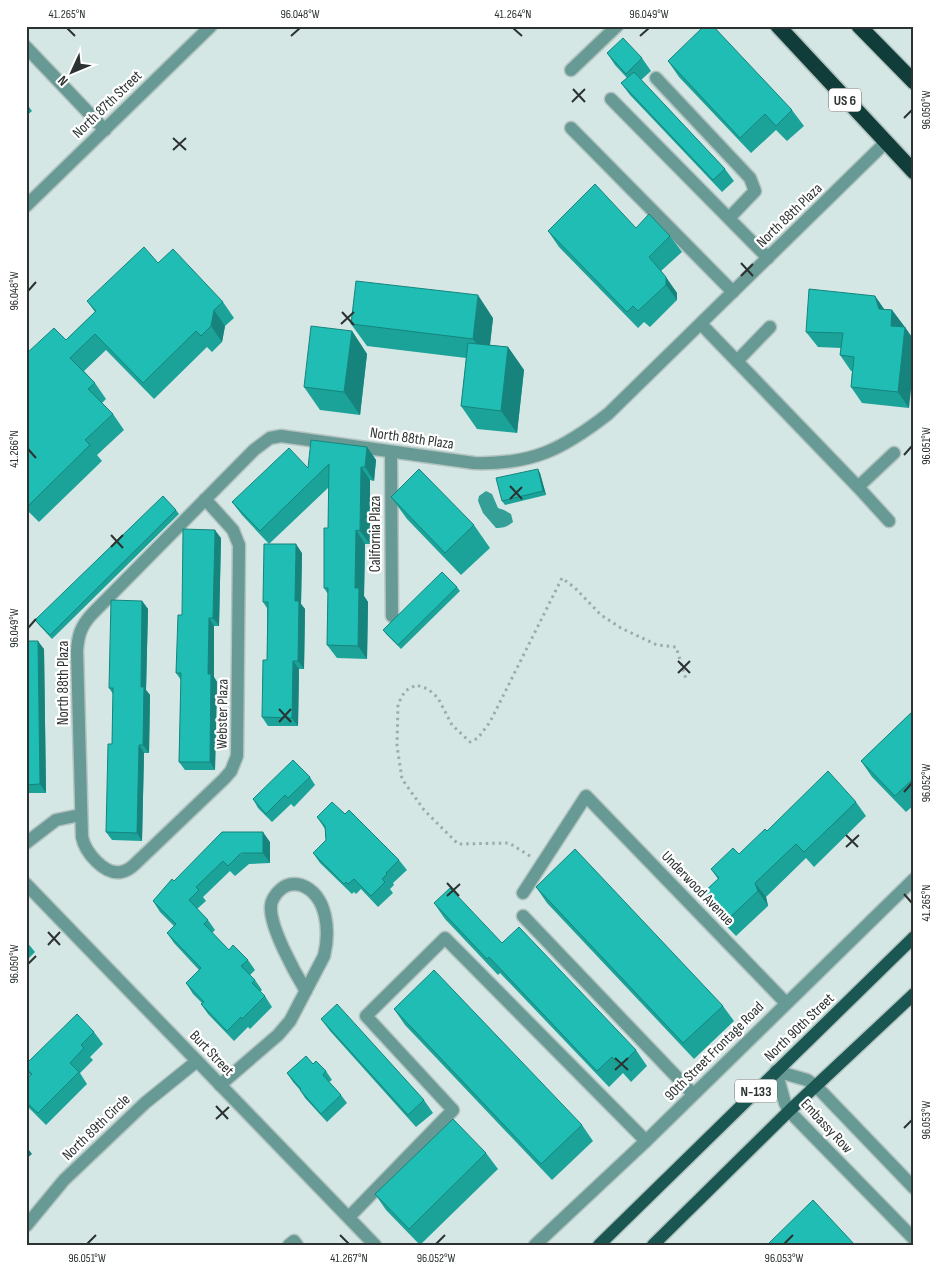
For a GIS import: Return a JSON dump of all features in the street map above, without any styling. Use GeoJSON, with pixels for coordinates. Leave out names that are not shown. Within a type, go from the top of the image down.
{"type":"FeatureCollection","features":[{"type":"Feature","properties":{"kind":"highway","name":"US 6"},"geometry":{"type":"LineString","coordinates":[[778,26],[914,172]]}},
{"type":"Feature","properties":{"kind":"highway"},"geometry":{"type":"LineString","coordinates":[[859,26],[914,82]]}},
{"type":"Feature","properties":{"kind":"main road","name":"North 90th Street"},"geometry":{"type":"LineString","coordinates":[[599,1245],[914,937]]}},
{"type":"Feature","properties":{"kind":"main road","name":"N-133"},"geometry":{"type":"LineString","coordinates":[[653,1245],[789,1111],[914,994]]}},
{"type":"Feature","properties":{"kind":"street","name":"North 87th Street"},"geometry":{"type":"LineString","coordinates":[[26,206],[211,26]]}},
{"type":"Feature","properties":{"kind":"street"},"geometry":{"type":"LineString","coordinates":[[571,70],[617,26]]}},
{"type":"Feature","properties":{"kind":"street"},"geometry":{"type":"LineString","coordinates":[[26,47],[105,130]]}},
{"type":"Feature","properties":{"kind":"street"},"geometry":{"type":"LineString","coordinates":[[656,78],[750,178],[755,191],[729,218]]}},
{"type":"Feature","properties":{"kind":"street"},"geometry":{"type":"LineString","coordinates":[[611,99],[768,258]]}},
{"type":"Feature","properties":{"kind":"street"},"geometry":{"type":"LineString","coordinates":[[571,128],[733,292]]}},
{"type":"Feature","properties":{"kind":"street","name":"North 88th Plaza"},"geometry":{"type":"LineString","coordinates":[[80,815],[77,651],[81,627],[259,445],[270,438],[290,436],[391,452],[474,463],[499,464],[515,462],[547,452],[586,431],[608,414],[885,143]]}},
{"type":"Feature","properties":{"kind":"street"},"geometry":{"type":"LineString","coordinates":[[700,324],[858,487],[888,521]]}},
{"type":"Feature","properties":{"kind":"street"},"geometry":{"type":"LineString","coordinates":[[736,361],[770,327]]}},
{"type":"Feature","properties":{"kind":"street","name":"California Plaza"},"geometry":{"type":"LineString","coordinates":[[391,452],[392,616]]}},
{"type":"Feature","properties":{"kind":"street"},"geometry":{"type":"LineString","coordinates":[[858,487],[894,454]]}},
{"type":"Feature","properties":{"kind":"street","name":"Webster Plaza"},"geometry":{"type":"LineString","coordinates":[[80,815],[82,837],[85,847],[90,854],[106,869],[122,872],[129,869],[142,858],[224,779],[235,764],[238,746],[239,545],[233,530],[205,499]]}},
{"type":"Feature","properties":{"kind":"street","name":"Underwood Avenue"},"geometry":{"type":"LineString","coordinates":[[523,893],[586,796],[786,1003]]}},
{"type":"Feature","properties":{"kind":"street"},"geometry":{"type":"LineString","coordinates":[[26,843],[56,820],[80,815]]}},
{"type":"Feature","properties":{"kind":"street","name":"90th Street Frontage Road"},"geometry":{"type":"LineString","coordinates":[[536,1245],[646,1141],[914,879]]}},
{"type":"Feature","properties":{"kind":"street","name":"Burt Street"},"geometry":{"type":"LineString","coordinates":[[26,884],[374,1244]]}},
{"type":"Feature","properties":{"kind":"street"},"geometry":{"type":"LineString","coordinates":[[220,1085],[278,1035],[290,1020],[306,991],[324,956],[326,926],[321,904],[312,892],[303,886],[295,884],[284,886],[277,892],[271,905],[273,920],[283,948],[293,970],[306,991]]}},
{"type":"Feature","properties":{"kind":"street"},"geometry":{"type":"LineString","coordinates":[[523,916],[693,1094]]}},
{"type":"Feature","properties":{"kind":"street"},"geometry":{"type":"LineString","coordinates":[[349,1217],[453,1110],[366,1016],[445,938],[646,1141]]}},
{"type":"Feature","properties":{"kind":"street","name":"North 89th Circle"},"geometry":{"type":"LineString","coordinates":[[26,1226],[64,1180],[145,1103],[197,1061]]}},
{"type":"Feature","properties":{"kind":"street","name":"Embassy Row"},"geometry":{"type":"LineString","coordinates":[[776,1071],[808,1080],[816,1086],[914,1188]]}},
{"type":"Feature","properties":{"kind":"street","name":"Embassy Row"},"geometry":{"type":"LineString","coordinates":[[776,1071],[789,1111],[914,1239]]}},
{"type":"Feature","properties":{"kind":"street"},"geometry":{"type":"LineString","coordinates":[[290,1245],[294,1241],[297,1245]]}},
{"type":"Feature","properties":{"kind":"path"},"geometry":{"type":"LineString","coordinates":[[530,856],[509,843],[458,844],[424,810],[402,779],[399,764],[397,746],[398,704],[405,691],[416,685],[428,688],[438,698],[452,725],[470,742],[478,738],[490,722],[562,578],[602,615],[621,628],[657,645],[676,647],[686,679]]}},
{"type":"Feature","properties":{"kind":"water"},"geometry":{"type":"Polygon","coordinates":[[[486,491],[492,494],[498,508],[511,514],[513,522],[505,527],[496,528],[483,513],[478,501],[479,496],[486,491]]]}},
{"type":"Feature","properties":{"kind":"building"},"geometry":{"type":"Polygon","coordinates":[[[704,26],[713,26],[792,110],[776,126],[765,114],[740,138],[668,61],[704,26]]]}},
{"type":"Feature","properties":{"kind":"building"},"geometry":{"type":"Polygon","coordinates":[[[623,38],[642,58],[626,74],[607,53],[623,38]]]}},
{"type":"Feature","properties":{"kind":"building"},"geometry":{"type":"Polygon","coordinates":[[[634,72],[725,169],[713,180],[621,83],[634,72]]]}},
{"type":"Feature","properties":{"kind":"building"},"geometry":{"type":"Polygon","coordinates":[[[595,184],[636,228],[649,214],[670,236],[649,257],[666,277],[666,285],[638,311],[633,306],[627,312],[548,231],[595,184]]]}},
{"type":"Feature","properties":{"kind":"building"},"geometry":{"type":"Polygon","coordinates":[[[144,247],[158,263],[173,249],[223,302],[214,310],[211,326],[201,336],[196,331],[143,383],[95,334],[70,358],[95,383],[88,389],[113,414],[85,440],[90,445],[28,506],[26,505],[26,354],[54,328],[66,340],[96,311],[87,301],[144,247]]]}},
{"type":"Feature","properties":{"kind":"building"},"geometry":{"type":"Polygon","coordinates":[[[356,281],[478,295],[473,339],[351,324],[356,281]]]}},
{"type":"Feature","properties":{"kind":"building"},"geometry":{"type":"Polygon","coordinates":[[[809,289],[875,296],[879,309],[892,310],[891,326],[905,327],[898,392],[851,387],[854,357],[840,355],[843,333],[806,332],[809,289]]]}},
{"type":"Feature","properties":{"kind":"building"},"geometry":{"type":"Polygon","coordinates":[[[311,326],[352,331],[344,392],[304,387],[311,326]]]}},
{"type":"Feature","properties":{"kind":"building"},"geometry":{"type":"Polygon","coordinates":[[[468,343],[508,347],[501,411],[461,406],[468,343]]]}},
{"type":"Feature","properties":{"kind":"building"},"geometry":{"type":"Polygon","coordinates":[[[311,440],[367,447],[365,467],[361,467],[360,531],[356,530],[355,588],[359,588],[358,646],[327,645],[328,588],[324,588],[324,528],[328,528],[329,464],[260,531],[232,502],[289,448],[308,468],[311,440]]]}},
{"type":"Feature","properties":{"kind":"building"},"geometry":{"type":"Polygon","coordinates":[[[419,469],[474,525],[445,553],[391,497],[419,469]]]}},
{"type":"Feature","properties":{"kind":"building"},"geometry":{"type":"Polygon","coordinates":[[[538,469],[543,491],[502,501],[496,478],[538,469]]]}},
{"type":"Feature","properties":{"kind":"building"},"geometry":{"type":"Polygon","coordinates":[[[163,496],[176,510],[50,635],[35,620],[163,496]]]}},
{"type":"Feature","properties":{"kind":"building"},"geometry":{"type":"Polygon","coordinates":[[[183,529],[215,530],[213,618],[209,618],[208,674],[211,674],[210,762],[179,762],[181,673],[176,673],[178,615],[182,615],[183,529]]]}},
{"type":"Feature","properties":{"kind":"building"},"geometry":{"type":"Polygon","coordinates":[[[264,544],[296,544],[295,601],[299,601],[298,661],[293,661],[292,718],[262,717],[263,660],[267,660],[268,602],[263,602],[264,544]]]}},
{"type":"Feature","properties":{"kind":"building"},"geometry":{"type":"Polygon","coordinates":[[[442,572],[457,587],[398,645],[383,630],[442,572]]]}},
{"type":"Feature","properties":{"kind":"building"},"geometry":{"type":"Polygon","coordinates":[[[111,600],[142,601],[141,687],[144,687],[143,745],[139,745],[137,833],[106,832],[108,744],[112,744],[113,688],[109,688],[111,600]]]}},
{"type":"Feature","properties":{"kind":"building"},"geometry":{"type":"Polygon","coordinates":[[[26,641],[38,641],[40,784],[26,785],[26,641]]]}},
{"type":"Feature","properties":{"kind":"building"},"geometry":{"type":"Polygon","coordinates":[[[914,710],[914,778],[895,796],[861,761],[914,710]]]}},
{"type":"Feature","properties":{"kind":"building"},"geometry":{"type":"Polygon","coordinates":[[[293,760],[310,777],[288,798],[285,795],[266,814],[253,799],[293,760]]]}},
{"type":"Feature","properties":{"kind":"building"},"geometry":{"type":"Polygon","coordinates":[[[828,771],[856,802],[804,852],[796,844],[755,883],[758,891],[726,921],[701,895],[719,878],[711,869],[733,848],[739,854],[765,829],[767,831],[828,771]]]}},
{"type":"Feature","properties":{"kind":"building"},"geometry":{"type":"Polygon","coordinates":[[[332,802],[345,814],[349,810],[399,860],[382,879],[385,882],[371,896],[354,879],[348,884],[346,882],[344,884],[313,853],[326,840],[325,826],[317,817],[332,802]]]}},
{"type":"Feature","properties":{"kind":"building"},"geometry":{"type":"Polygon","coordinates":[[[222,832],[263,832],[263,853],[241,853],[228,866],[223,861],[196,887],[199,890],[189,900],[208,920],[204,924],[229,950],[233,945],[248,960],[241,966],[255,980],[252,983],[265,996],[227,1031],[201,1004],[204,1002],[186,983],[201,968],[167,933],[176,924],[153,901],[172,879],[174,881],[222,832]]]}},
{"type":"Feature","properties":{"kind":"building"},"geometry":{"type":"Polygon","coordinates":[[[575,849],[723,1006],[683,1043],[536,887],[575,849]]]}},
{"type":"Feature","properties":{"kind":"building"},"geometry":{"type":"Polygon","coordinates":[[[450,888],[502,943],[519,927],[636,1050],[620,1066],[612,1057],[597,1071],[489,957],[487,959],[434,903],[450,888]]]}},
{"type":"Feature","properties":{"kind":"building"},"geometry":{"type":"Polygon","coordinates":[[[434,970],[582,1125],[541,1164],[394,1009],[434,970]]]}},
{"type":"Feature","properties":{"kind":"building"},"geometry":{"type":"Polygon","coordinates":[[[337,1004],[424,1100],[408,1115],[321,1019],[337,1004]]]}},
{"type":"Feature","properties":{"kind":"building"},"geometry":{"type":"Polygon","coordinates":[[[77,1014],[94,1032],[81,1045],[84,1048],[70,1063],[79,1072],[38,1113],[26,1102],[26,1079],[32,1074],[26,1069],[26,1064],[77,1014]]]}},
{"type":"Feature","properties":{"kind":"building"},"geometry":{"type":"Polygon","coordinates":[[[306,1056],[313,1064],[316,1061],[326,1071],[323,1075],[341,1095],[321,1114],[287,1073],[306,1056]]]}},
{"type":"Feature","properties":{"kind":"building"},"geometry":{"type":"Polygon","coordinates":[[[453,1119],[486,1153],[409,1229],[375,1194],[453,1119]]]}},
{"type":"Feature","properties":{"kind":"building"},"geometry":{"type":"Polygon","coordinates":[[[813,1200],[855,1245],[767,1245],[813,1200]]]}}]}
